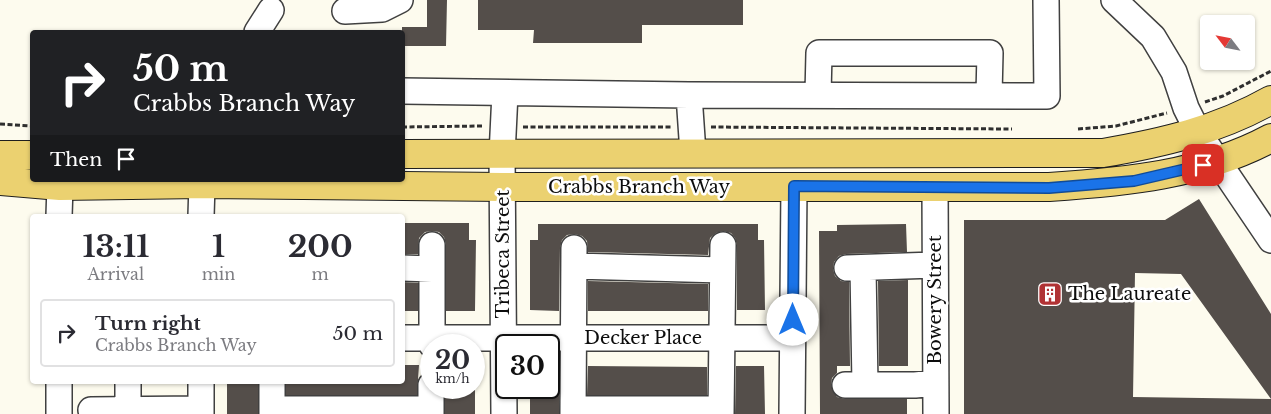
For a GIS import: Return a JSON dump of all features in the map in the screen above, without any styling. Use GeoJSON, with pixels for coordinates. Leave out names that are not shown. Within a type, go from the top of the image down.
{"type":"FeatureCollection","features":[{"type":"Feature","properties":{"kind":"main road","name":"Crabbs Branch Way"},"geometry":{"type":"LineString","coordinates":[[405,154],[502,155],[692,140],[1103,153],[1152,145],[1198,132],[1234,120],[1271,100]]}},
{"type":"Feature","properties":{"kind":"main road","name":"Crabbs Branch Way"},"geometry":{"type":"LineString","coordinates":[[0,180],[60,186],[202,184],[503,187],[794,186],[1049,188],[1134,181],[1182,171],[1218,161],[1271,138]]}},
{"type":"Feature","properties":{"kind":"main road"},"geometry":{"type":"LineString","coordinates":[[0,155],[30,155]]}},
{"type":"Feature","properties":{"kind":"street"},"geometry":{"type":"LineString","coordinates":[[347,15],[382,9],[400,0]]}},
{"type":"Feature","properties":{"kind":"street"},"geometry":{"type":"LineString","coordinates":[[405,91],[689,95],[1047,96],[1046,0]]}},
{"type":"Feature","properties":{"kind":"street"},"geometry":{"type":"LineString","coordinates":[[1114,0],[1153,37],[1174,72],[1186,108],[1198,132],[1271,240]]}},
{"type":"Feature","properties":{"kind":"street"},"geometry":{"type":"LineString","coordinates":[[258,30],[271,10]]}},
{"type":"Feature","properties":{"kind":"street"},"geometry":{"type":"LineString","coordinates":[[818,94],[819,53],[990,53],[989,95]]}},
{"type":"Feature","properties":{"kind":"street","name":"Tribeca Street"},"geometry":{"type":"LineString","coordinates":[[504,334],[502,155],[505,93]]}},
{"type":"Feature","properties":{"kind":"street"},"geometry":{"type":"LineString","coordinates":[[689,95],[692,140]]}},
{"type":"Feature","properties":{"kind":"street"},"geometry":{"type":"LineString","coordinates":[[201,214],[202,184]]}},
{"type":"Feature","properties":{"kind":"street"},"geometry":{"type":"LineString","coordinates":[[59,214],[60,186]]}},
{"type":"Feature","properties":{"kind":"street"},"geometry":{"type":"LineString","coordinates":[[792,414],[794,186]]}},
{"type":"Feature","properties":{"kind":"street","name":"Bowery Street"},"geometry":{"type":"LineString","coordinates":[[935,187],[936,414]]}},
{"type":"Feature","properties":{"kind":"street"},"geometry":{"type":"LineString","coordinates":[[722,245],[722,270],[721,338],[721,412],[573,411],[574,257],[722,270]]}},
{"type":"Feature","properties":{"kind":"street"},"geometry":{"type":"LineString","coordinates":[[405,267],[432,257],[432,334]]}},
{"type":"Feature","properties":{"kind":"street"},"geometry":{"type":"LineString","coordinates":[[934,266],[855,268],[855,385],[935,383]]}},
{"type":"Feature","properties":{"kind":"street","name":"Decker Place"},"geometry":{"type":"LineString","coordinates":[[405,338],[420,340]]}},
{"type":"Feature","properties":{"kind":"street","name":"Decker Place"},"geometry":{"type":"LineString","coordinates":[[560,338],[793,338]]}},
{"type":"Feature","properties":{"kind":"street"},"geometry":{"type":"LineString","coordinates":[[59,384],[59,414]]}},
{"type":"Feature","properties":{"kind":"street"},"geometry":{"type":"LineString","coordinates":[[128,384],[128,410]]}},
{"type":"Feature","properties":{"kind":"street"},"geometry":{"type":"LineString","coordinates":[[91,410],[201,411],[202,384]]}},
{"type":"Feature","properties":{"kind":"street"},"geometry":{"type":"LineString","coordinates":[[272,384],[272,411],[431,402]]}},
{"type":"Feature","properties":{"kind":"street","name":"Tribeca Street"},"geometry":{"type":"LineString","coordinates":[[504,399],[504,414]]}},
{"type":"Feature","properties":{"kind":"path"},"geometry":{"type":"LineString","coordinates":[[1072,129],[1116,126],[1186,108],[1223,96],[1271,71]]}},
{"type":"Feature","properties":{"kind":"path"},"geometry":{"type":"LineString","coordinates":[[0,124],[30,126]]}},
{"type":"Feature","properties":{"kind":"path"},"geometry":{"type":"LineString","coordinates":[[405,127],[619,128],[692,140],[1017,129]]}},
{"type":"Feature","properties":{"kind":"building"},"geometry":{"type":"Polygon","coordinates":[[[427,0],[447,0],[446,46],[405,46],[405,30],[402,30],[402,27],[427,27],[427,0]]]}},
{"type":"Feature","properties":{"kind":"building"},"geometry":{"type":"Polygon","coordinates":[[[478,0],[743,0],[743,25],[642,25],[642,43],[533,43],[534,30],[478,30],[478,0]]]}},
{"type":"Feature","properties":{"kind":"building","name":"The Laureate"},"geometry":{"type":"Polygon","coordinates":[[[1199,199],[1271,314],[1271,399],[1271,414],[964,414],[964,220],[1165,220],[1199,199]],[[1135,273],[1133,397],[1271,399],[1181,274],[1135,273]]]}},
{"type":"Feature","properties":{"kind":"building"},"geometry":{"type":"Polygon","coordinates":[[[405,223],[469,223],[469,240],[476,240],[475,311],[446,311],[446,245],[444,237],[439,232],[425,232],[419,238],[418,254],[405,254],[405,223]]]}},
{"type":"Feature","properties":{"kind":"building"},"geometry":{"type":"Polygon","coordinates":[[[538,224],[758,224],[758,240],[764,240],[765,310],[737,310],[737,245],[731,233],[723,231],[716,233],[710,238],[708,255],[588,252],[587,241],[582,236],[575,234],[567,235],[562,240],[560,248],[559,311],[530,310],[530,240],[538,240],[538,224]]]}},
{"type":"Feature","properties":{"kind":"building"},"geometry":{"type":"Polygon","coordinates":[[[906,224],[907,252],[846,254],[839,256],[834,262],[835,276],[841,281],[849,282],[850,366],[837,366],[837,373],[832,378],[831,385],[837,397],[845,399],[907,399],[907,414],[820,414],[819,231],[837,231],[837,225],[906,224]]]}},
{"type":"Feature","properties":{"kind":"building"},"geometry":{"type":"Polygon","coordinates":[[[908,280],[908,366],[879,366],[878,281],[908,280]]]}},
{"type":"Feature","properties":{"kind":"building"},"geometry":{"type":"Polygon","coordinates":[[[588,281],[708,284],[708,311],[588,311],[588,281]]]}},
{"type":"Feature","properties":{"kind":"building"},"geometry":{"type":"Polygon","coordinates":[[[405,282],[418,283],[418,311],[405,311],[405,282]]]}},
{"type":"Feature","properties":{"kind":"building"},"geometry":{"type":"Polygon","coordinates":[[[405,365],[419,365],[417,395],[286,395],[286,384],[405,384],[405,365]]]}},
{"type":"Feature","properties":{"kind":"building"},"geometry":{"type":"Polygon","coordinates":[[[588,366],[707,367],[707,395],[587,395],[588,366]]]}},
{"type":"Feature","properties":{"kind":"building"},"geometry":{"type":"Polygon","coordinates":[[[736,366],[764,366],[765,414],[735,414],[736,366]]]}},
{"type":"Feature","properties":{"kind":"building"},"geometry":{"type":"Polygon","coordinates":[[[227,384],[258,384],[258,414],[227,414],[227,384]]]}},
{"type":"Feature","properties":{"kind":"building"},"geometry":{"type":"Polygon","coordinates":[[[445,399],[475,399],[475,414],[445,414],[445,399]]]}},
{"type":"Feature","properties":{"kind":"building"},"geometry":{"type":"Polygon","coordinates":[[[530,399],[559,399],[559,414],[530,414],[530,399]]]}},
{"type":"Feature","properties":{"kind":"place","name":"The Laureate"},"geometry":{"type":"Point","coordinates":[1050,294]}},
{"type":"Feature","properties":{"kind":"route"},"geometry":{"type":"LineString","coordinates":[[793,320],[794,186],[1049,188],[1134,181],[1203,165]]}}]}
